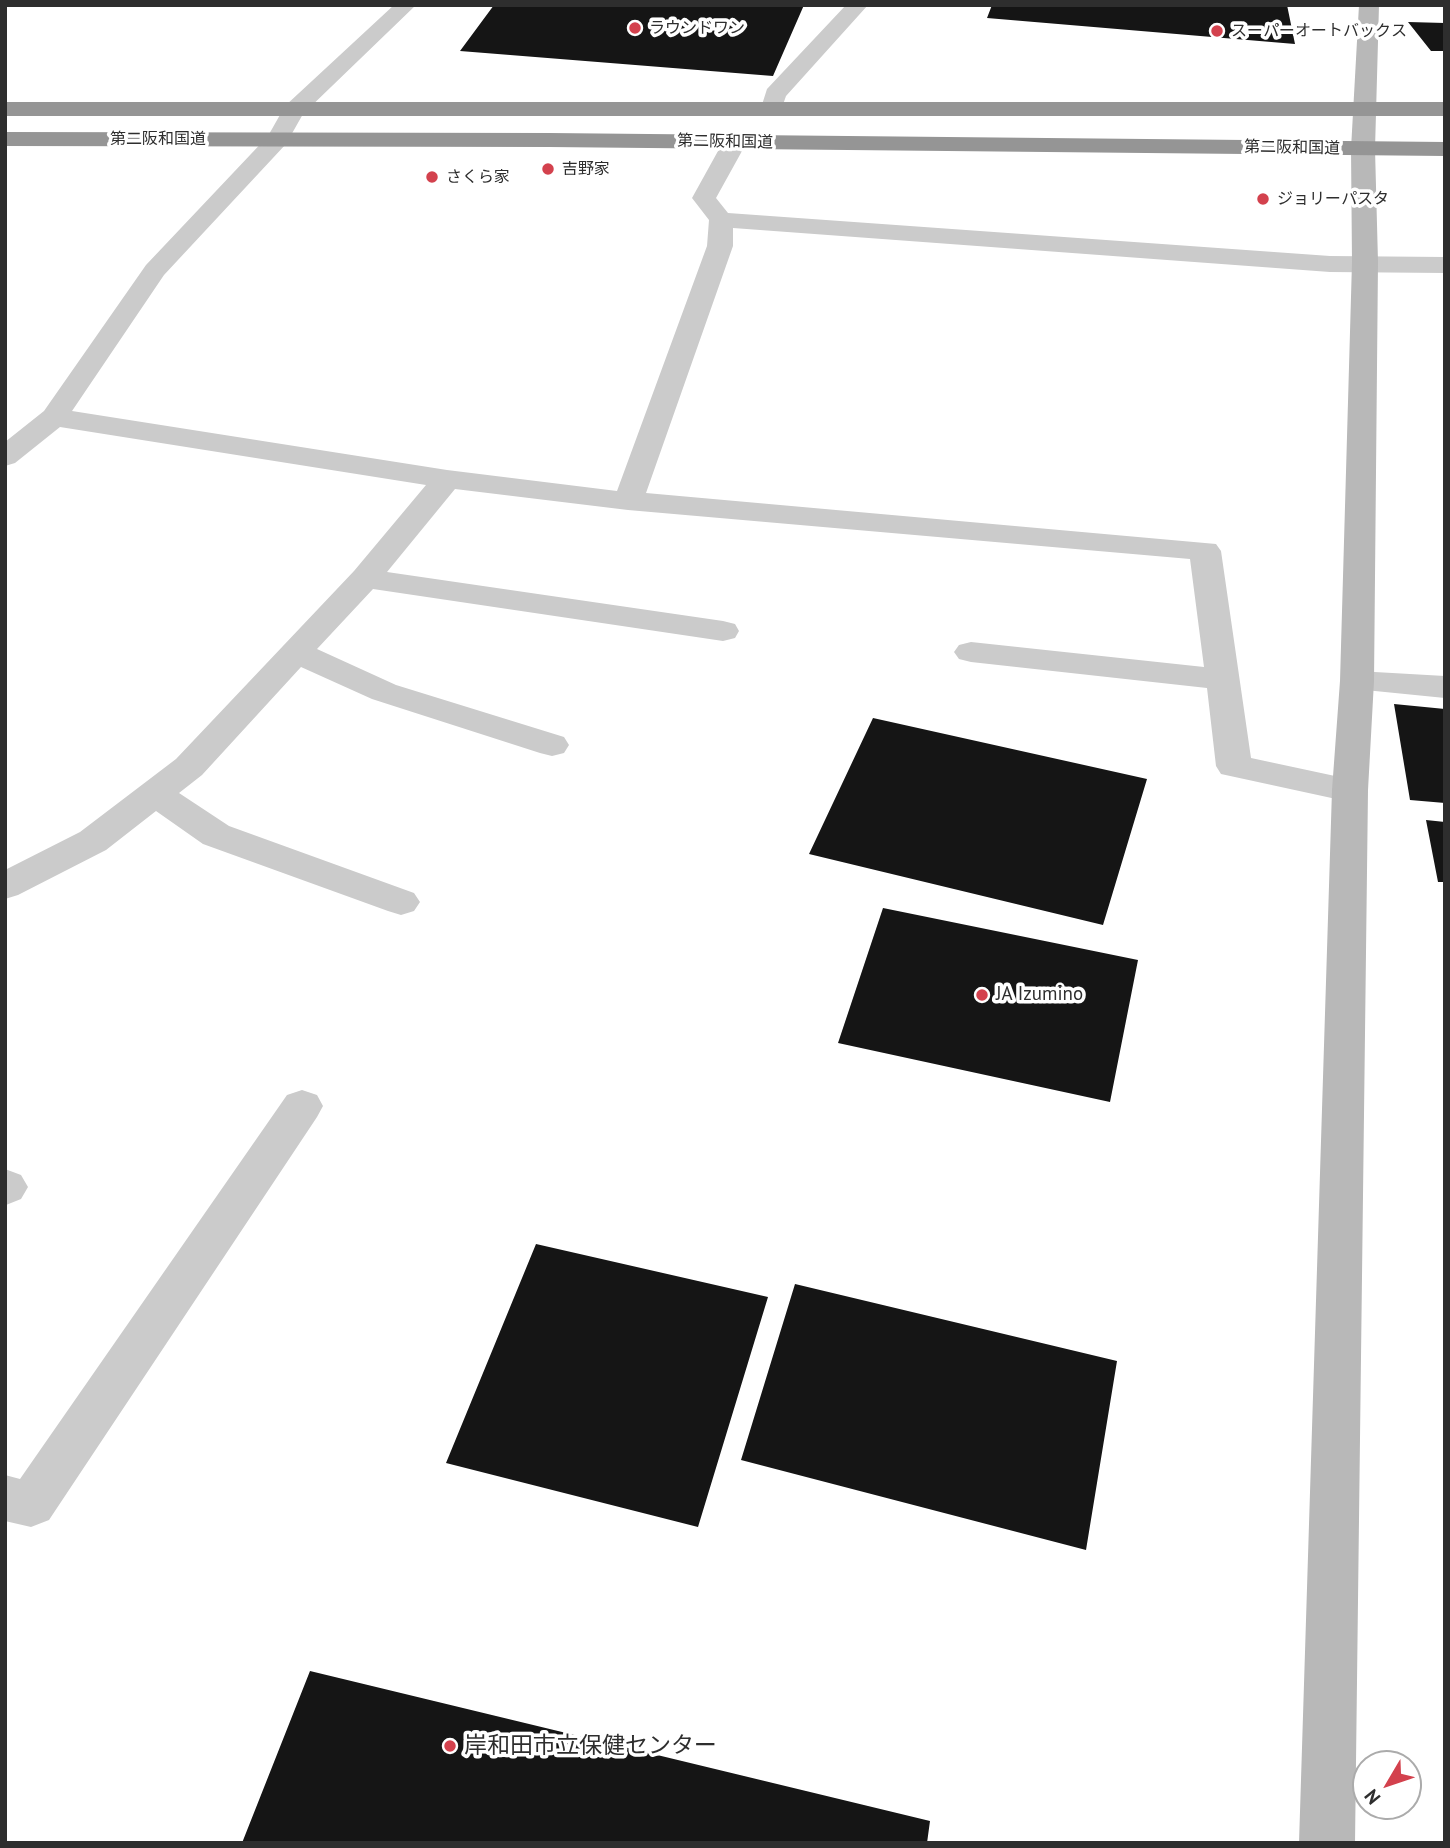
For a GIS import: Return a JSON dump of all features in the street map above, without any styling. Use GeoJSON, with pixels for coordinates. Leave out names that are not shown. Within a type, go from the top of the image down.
{"type":"FeatureCollection","features":[{"type":"Feature","properties":{"kind":"highway","name":"第二阪和国道"},"geometry":{"type":"LineString","coordinates":[[5,109],[1445,109]]}},
{"type":"Feature","properties":{"kind":"highway","name":"第二阪和国道"},"geometry":{"type":"LineString","coordinates":[[5,139],[1445,149]]}},
{"type":"Feature","properties":{"kind":"street"},"geometry":{"type":"LineString","coordinates":[[5,457],[54,417],[155,270],[278,139],[293,111],[406,5]]}},
{"type":"Feature","properties":{"kind":"street"},"geometry":{"type":"LineString","coordinates":[[771,111],[775,94],[858,5]]}},
{"type":"Feature","properties":{"kind":"street"},"geometry":{"type":"LineString","coordinates":[[1327,1843],[1350,790],[1357,681],[1365,262],[1363,149],[1370,5]]}},
{"type":"Feature","properties":{"kind":"street"},"geometry":{"type":"LineString","coordinates":[[628,501],[720,246],[720,220],[704,198],[735,142]]}},
{"type":"Feature","properties":{"kind":"street"},"geometry":{"type":"LineString","coordinates":[[720,220],[1317,263],[1445,265]]}},
{"type":"Feature","properties":{"kind":"street"},"geometry":{"type":"LineString","coordinates":[[54,417],[447,479],[628,501],[1205,551],[1234,766],[1350,790]]}},
{"type":"Feature","properties":{"kind":"street"},"geometry":{"type":"LineString","coordinates":[[5,886],[93,841],[189,767],[365,578],[447,479]]}},
{"type":"Feature","properties":{"kind":"street"},"geometry":{"type":"LineString","coordinates":[[365,578],[723,631]]}},
{"type":"Feature","properties":{"kind":"street"},"geometry":{"type":"LineString","coordinates":[[971,652],[1222,678]]}},
{"type":"Feature","properties":{"kind":"street"},"geometry":{"type":"LineString","coordinates":[[297,653],[384,692],[552,746]]}},
{"type":"Feature","properties":{"kind":"street"},"geometry":{"type":"LineString","coordinates":[[1357,681],[1445,687]]}},
{"type":"Feature","properties":{"kind":"street"},"geometry":{"type":"LineString","coordinates":[[155,793],[216,835],[401,902]]}},
{"type":"Feature","properties":{"kind":"street"},"geometry":{"type":"LineString","coordinates":[[5,1498],[31,1504],[302,1106]]}},
{"type":"Feature","properties":{"kind":"building","name":"ラウンドワン"},"geometry":{"type":"Polygon","coordinates":[[[494,5],[804,5],[773,76],[460,51],[494,5]]]}},
{"type":"Feature","properties":{"kind":"building","name":"スーパーオートバックス"},"geometry":{"type":"Polygon","coordinates":[[[992,5],[1287,5],[1295,44],[987,18],[992,5]]]}},
{"type":"Feature","properties":{"kind":"building"},"geometry":{"type":"Polygon","coordinates":[[[1408,22],[1445,23],[1445,51],[1431,51],[1408,22]]]}},
{"type":"Feature","properties":{"kind":"building"},"geometry":{"type":"Polygon","coordinates":[[[1394,704],[1445,709],[1445,803],[1410,800],[1394,704]]]}},
{"type":"Feature","properties":{"kind":"building"},"geometry":{"type":"Polygon","coordinates":[[[873,718],[1147,779],[1103,925],[809,854],[873,718]]]}},
{"type":"Feature","properties":{"kind":"building"},"geometry":{"type":"Polygon","coordinates":[[[1426,820],[1445,822],[1445,882],[1438,882],[1426,820]]]}},
{"type":"Feature","properties":{"kind":"building"},"geometry":{"type":"Polygon","coordinates":[[[883,908],[1138,960],[1110,1102],[838,1043],[883,908]]]}},
{"type":"Feature","properties":{"kind":"building"},"geometry":{"type":"Polygon","coordinates":[[[536,1244],[768,1297],[698,1527],[446,1463],[536,1244]]]}},
{"type":"Feature","properties":{"kind":"building"},"geometry":{"type":"Polygon","coordinates":[[[795,1284],[1117,1361],[1086,1550],[741,1460],[795,1284]]]}},
{"type":"Feature","properties":{"kind":"building","name":"岸和田市立保健センター"},"geometry":{"type":"Polygon","coordinates":[[[310,1671],[930,1821],[927,1843],[242,1843],[310,1671]]]}},
{"type":"Feature","properties":{"kind":"place","name":"ラウンドワン"},"geometry":{"type":"Point","coordinates":[635,28]}},
{"type":"Feature","properties":{"kind":"place","name":"スーパーオートバックス"},"geometry":{"type":"Point","coordinates":[1217,31]}},
{"type":"Feature","properties":{"kind":"place","name":"吉野家"},"geometry":{"type":"Point","coordinates":[548,169]}},
{"type":"Feature","properties":{"kind":"place","name":"さくら家"},"geometry":{"type":"Point","coordinates":[432,177]}},
{"type":"Feature","properties":{"kind":"place","name":"ジョリーパスタ"},"geometry":{"type":"Point","coordinates":[1263,199]}},
{"type":"Feature","properties":{"kind":"place","name":"JA Izumino"},"geometry":{"type":"Point","coordinates":[982,995]}},
{"type":"Feature","properties":{"kind":"place","name":"岸和田市立保健センター"},"geometry":{"type":"Point","coordinates":[450,1746]}}]}
